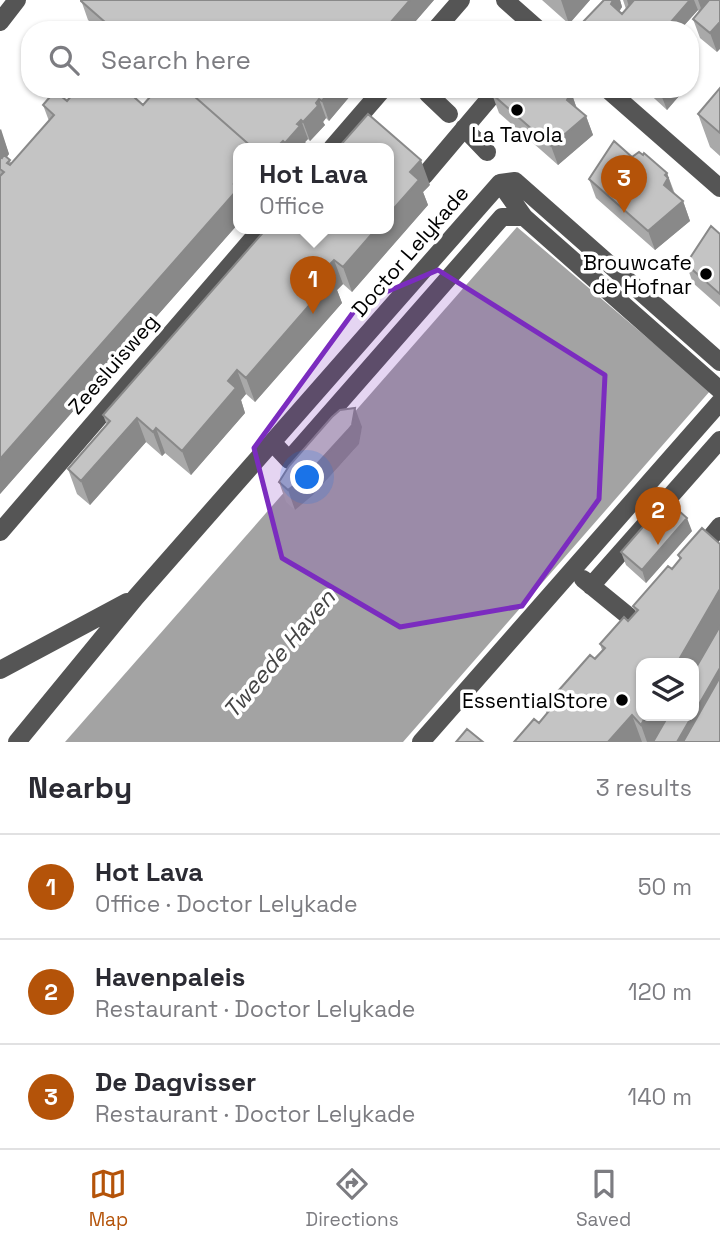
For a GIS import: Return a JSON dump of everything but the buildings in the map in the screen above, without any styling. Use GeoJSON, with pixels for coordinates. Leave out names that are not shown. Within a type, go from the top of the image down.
{"type":"FeatureCollection","features":[{"type":"Feature","properties":{"kind":"street"},"geometry":{"type":"LineString","coordinates":[[0,22],[17,0]]}},
{"type":"Feature","properties":{"kind":"street"},"geometry":{"type":"LineString","coordinates":[[443,21],[461,0]]}},
{"type":"Feature","properties":{"kind":"street"},"geometry":{"type":"LineString","coordinates":[[505,0],[529,21]]}},
{"type":"Feature","properties":{"kind":"street"},"geometry":{"type":"LineString","coordinates":[[336,143],[375,98]]}},
{"type":"Feature","properties":{"kind":"street"},"geometry":{"type":"LineString","coordinates":[[432,98],[449,114]]}},
{"type":"Feature","properties":{"kind":"street"},"geometry":{"type":"LineString","coordinates":[[424,176],[490,98]]}},
{"type":"Feature","properties":{"kind":"street"},"geometry":{"type":"LineString","coordinates":[[617,98],[720,188]]}},
{"type":"Feature","properties":{"kind":"street"},"geometry":{"type":"LineString","coordinates":[[464,128],[487,152]]}},
{"type":"Feature","properties":{"kind":"street","name":"Doctor Lelykade"},"geometry":{"type":"LineString","coordinates":[[17,742],[136,597],[500,183],[515,181],[720,362]]}},
{"type":"Feature","properties":{"kind":"street"},"geometry":{"type":"LineString","coordinates":[[500,183],[524,216],[720,390]]}},
{"type":"Feature","properties":{"kind":"street"},"geometry":{"type":"LineString","coordinates":[[273,443],[289,460],[502,217],[524,216]]}},
{"type":"Feature","properties":{"kind":"street","name":"Zeesluisweg"},"geometry":{"type":"LineString","coordinates":[[0,531],[257,234]]}},
{"type":"Feature","properties":{"kind":"street"},"geometry":{"type":"LineString","coordinates":[[421,742],[720,402]]}},
{"type":"Feature","properties":{"kind":"street"},"geometry":{"type":"LineString","coordinates":[[591,586],[720,440]]}},
{"type":"Feature","properties":{"kind":"street"},"geometry":{"type":"LineString","coordinates":[[685,567],[720,526]]}},
{"type":"Feature","properties":{"kind":"street"},"geometry":{"type":"LineString","coordinates":[[571,570],[637,624]]}},
{"type":"Feature","properties":{"kind":"street","name":"Doctor Lelykade"},"geometry":{"type":"LineString","coordinates":[[0,670],[136,597]]}},
{"type":"Feature","properties":{"kind":"highlighted area"},"geometry":{"type":"Polygon","coordinates":[[[438,270],[605,375],[599,499],[522,606],[400,627],[282,558],[254,448],[360,303],[438,270]]]}},
{"type":"Feature","properties":{"kind":"water","name":"Tweede Haven"},"geometry":{"type":"Polygon","coordinates":[[[517,227],[710,391],[403,742],[65,742],[517,227]]]}},
{"type":"Feature","properties":{"kind":"place","name":"La Tavola"},"geometry":{"type":"Point","coordinates":[517,110]}},
{"type":"Feature","properties":{"kind":"place","name":"De Dagvisser"},"geometry":{"type":"Point","coordinates":[624,213]}},
{"type":"Feature","properties":{"kind":"place","name":"Brouwcafe de Hofnar"},"geometry":{"type":"Point","coordinates":[706,274]}},
{"type":"Feature","properties":{"kind":"place","name":"Hot Lava"},"geometry":{"type":"Point","coordinates":[313,314]}},
{"type":"Feature","properties":{"kind":"place","name":"Havenpaleis"},"geometry":{"type":"Point","coordinates":[658,545]}},
{"type":"Feature","properties":{"kind":"place","name":"EssentialStore"},"geometry":{"type":"Point","coordinates":[622,700]}}]}
